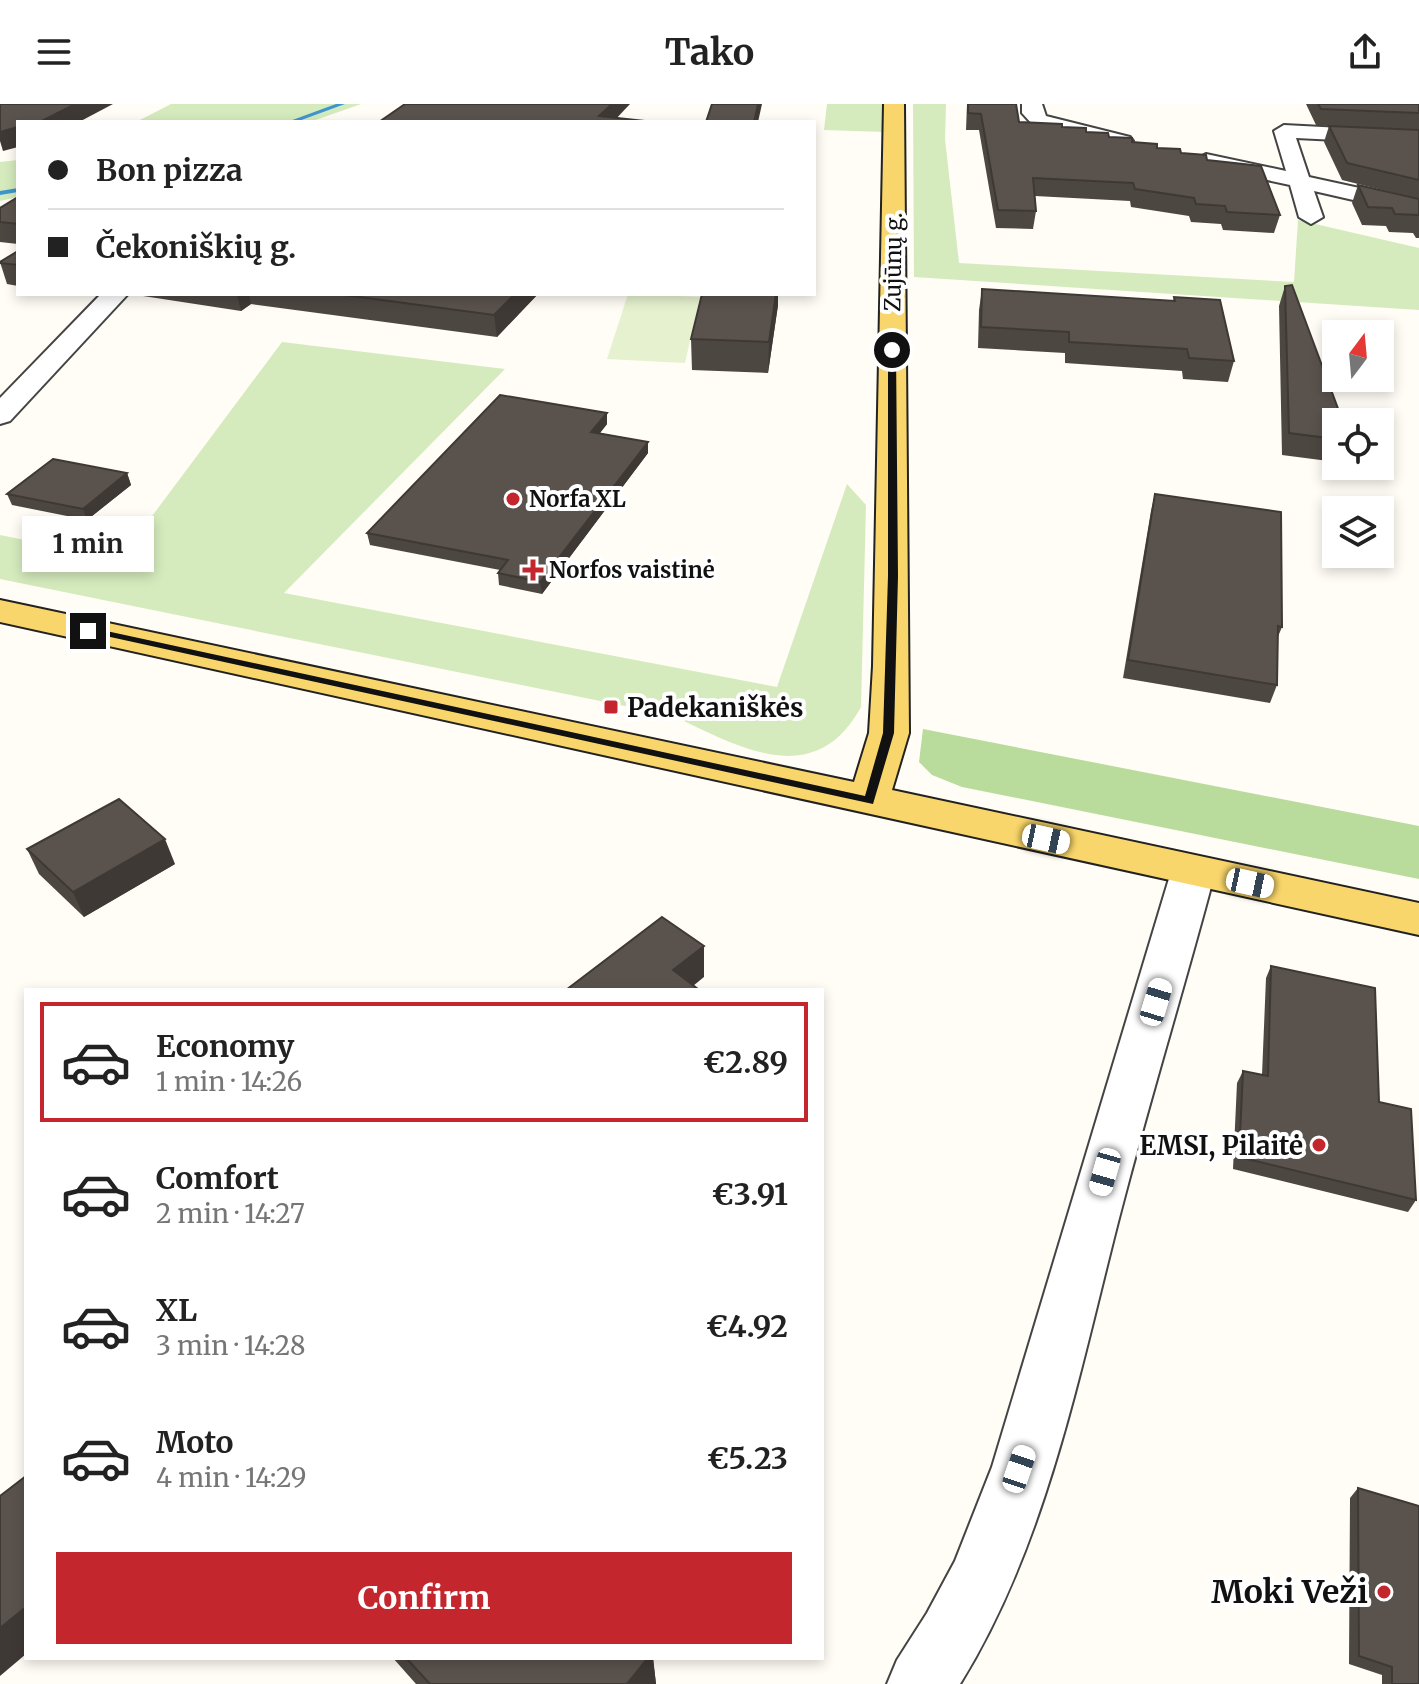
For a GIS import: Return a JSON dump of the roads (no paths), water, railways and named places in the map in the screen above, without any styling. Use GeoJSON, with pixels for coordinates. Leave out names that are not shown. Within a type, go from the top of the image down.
{"type":"FeatureCollection","features":[{"type":"Feature","properties":{"kind":"main road","name":"Zujūnų g."},"geometry":{"type":"LineString","coordinates":[[869,801],[889,733],[891,680],[894,104]]}},
{"type":"Feature","properties":{"kind":"main road"},"geometry":{"type":"LineString","coordinates":[[0,611],[1419,919]]}},
{"type":"Feature","properties":{"kind":"street"},"geometry":{"type":"LineString","coordinates":[[1032,104],[1035,117],[1047,123],[1151,147]]}},
{"type":"Feature","properties":{"kind":"street"},"geometry":{"type":"LineString","coordinates":[[1311,217],[1284,131],[1419,138]]}},
{"type":"Feature","properties":{"kind":"street"},"geometry":{"type":"LineString","coordinates":[[1181,154],[1419,208]]}},
{"type":"Feature","properties":{"kind":"street"},"geometry":{"type":"LineString","coordinates":[[0,415],[113,296]]}},
{"type":"Feature","properties":{"kind":"street"},"geometry":{"type":"LineString","coordinates":[[921,1684],[941,1657],[985,1567],[1027,1445],[1193,872]]}},
{"type":"Feature","properties":{"kind":"waterway"},"geometry":{"type":"LineString","coordinates":[[296,120],[342,104]]}},
{"type":"Feature","properties":{"kind":"waterway"},"geometry":{"type":"LineString","coordinates":[[0,193],[16,190]]}},
{"type":"Feature","properties":{"kind":"place","name":"Norfa XL"},"geometry":{"type":"Point","coordinates":[513,499]}},
{"type":"Feature","properties":{"kind":"place","name":"Norfos vaistinė"},"geometry":{"type":"Point","coordinates":[533,570]}},
{"type":"Feature","properties":{"kind":"place","name":"Padekaniškės"},"geometry":{"type":"Point","coordinates":[611,707]}},
{"type":"Feature","properties":{"kind":"place","name":"EMSI, Pilaitė"},"geometry":{"type":"Point","coordinates":[1319,1145]}},
{"type":"Feature","properties":{"kind":"place","name":"Moki Veži"},"geometry":{"type":"Point","coordinates":[1384,1592]}}]}
